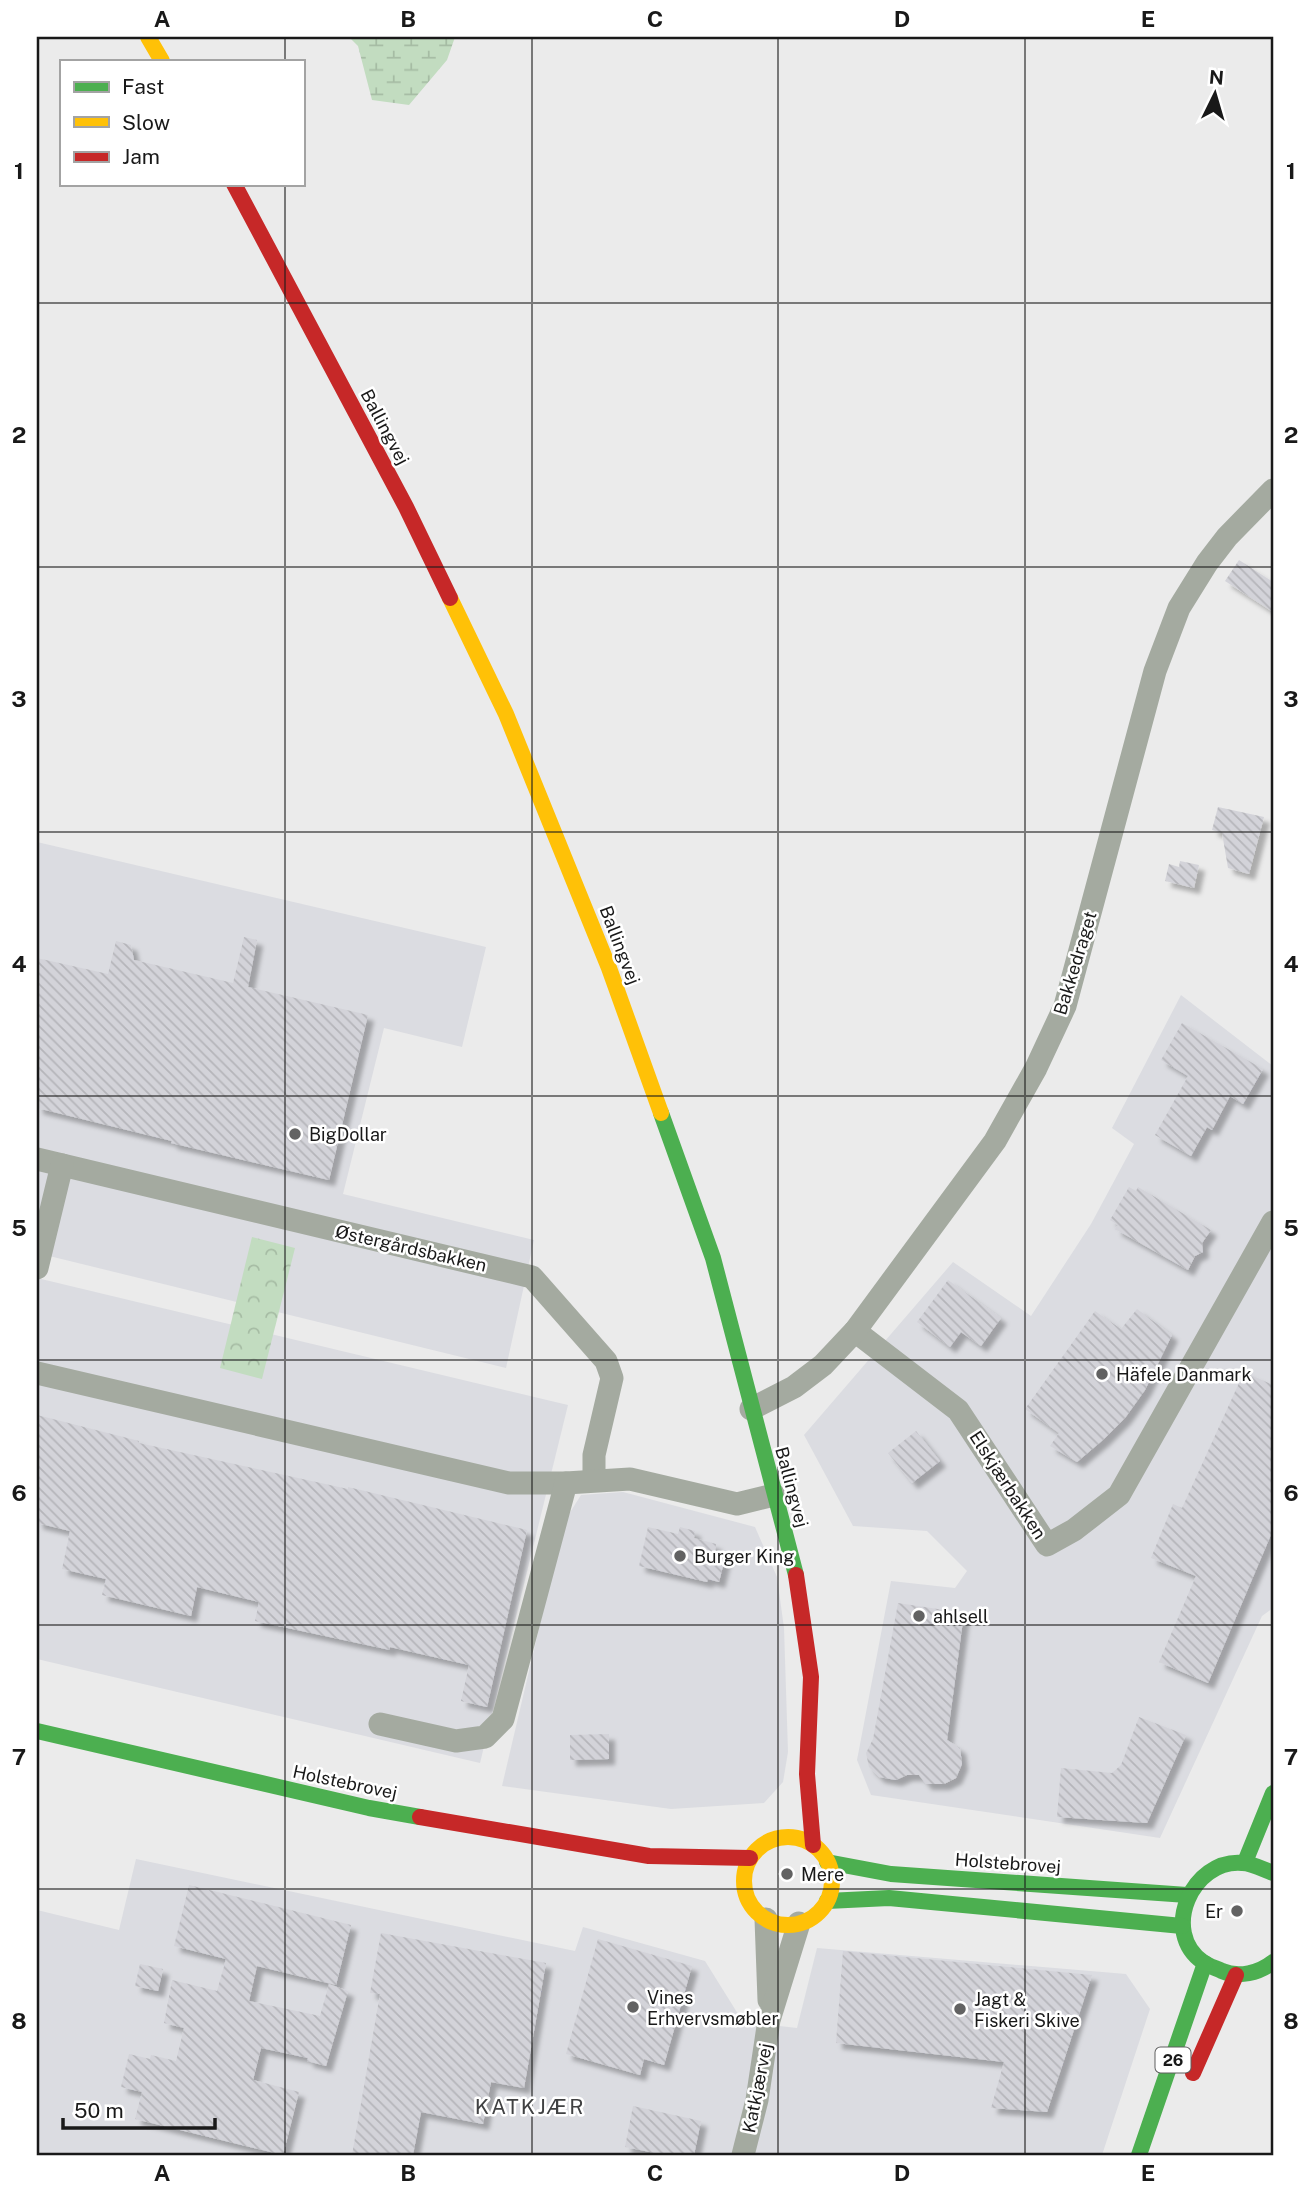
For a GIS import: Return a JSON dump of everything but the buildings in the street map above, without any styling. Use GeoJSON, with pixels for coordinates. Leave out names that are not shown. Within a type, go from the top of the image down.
{"type":"FeatureCollection","features":[{"type":"Feature","properties":{"kind":"main road"},"geometry":{"type":"LineString","coordinates":[[148,37],[161,60]]}},
{"type":"Feature","properties":{"kind":"main road","name":"Ballingvej"},"geometry":{"type":"LineString","coordinates":[[235,186],[407,507],[506,714],[609,968],[713,1258],[793,1564],[806,1633],[811,1677],[807,1773],[813,1845]]}},
{"type":"Feature","properties":{"kind":"main road","name":"Holstebrovej"},"geometry":{"type":"LineString","coordinates":[[37,1731],[369,1808],[510,1834],[649,1856],[750,1858]]}},
{"type":"Feature","properties":{"kind":"main road","name":"Ballingvej"},"geometry":{"type":"LineString","coordinates":[[794,1803],[807,1773]]}},
{"type":"Feature","properties":{"kind":"main road"},"geometry":{"type":"LineString","coordinates":[[1245,1861],[1273,1793]]}},
{"type":"Feature","properties":{"kind":"main road"},"geometry":{"type":"LineString","coordinates":[[779,1838],[787,1819]]}},
{"type":"Feature","properties":{"kind":"main road"},"geometry":{"type":"LineString","coordinates":[[790,1837],[813,1845],[827,1862],[832,1881],[827,1901],[815,1915],[799,1923],[776,1923],[766,1919],[748,1901],[745,1889],[746,1868],[750,1858],[758,1849],[779,1838],[790,1837]]}},
{"type":"Feature","properties":{"kind":"main road","name":"Holstebrovej"},"geometry":{"type":"LineString","coordinates":[[649,1856],[704,1875]]}},
{"type":"Feature","properties":{"kind":"main road"},"geometry":{"type":"LineString","coordinates":[[1273,1873],[1260,1865],[1245,1861],[1227,1862],[1210,1869],[1197,1880],[1187,1895],[1182,1926],[1194,1953],[1220,1971],[1236,1975],[1253,1973],[1273,1962]]}},
{"type":"Feature","properties":{"kind":"main road","name":"Holstebrovej"},"geometry":{"type":"LineString","coordinates":[[827,1862],[891,1874],[1187,1895]]}},
{"type":"Feature","properties":{"kind":"main road"},"geometry":{"type":"LineString","coordinates":[[726,1882],[745,1889]]}},
{"type":"Feature","properties":{"kind":"main road"},"geometry":{"type":"LineString","coordinates":[[827,1901],[889,1898],[1182,1926]]}},
{"type":"Feature","properties":{"kind":"main road","name":"26"},"geometry":{"type":"LineString","coordinates":[[1139,2155],[1205,1963]]}},
{"type":"Feature","properties":{"kind":"main road","name":"26"},"geometry":{"type":"LineString","coordinates":[[1188,2084],[1236,1975]]}},
{"type":"Feature","properties":{"kind":"street","name":"Bakkedraget"},"geometry":{"type":"LineString","coordinates":[[751,1409],[794,1387],[822,1365],[855,1331],[995,1142],[1036,1068],[1065,1006],[1155,671],[1178,608],[1220,546],[1273,490]]}},
{"type":"Feature","properties":{"kind":"street","name":"Østergårdsbakken"},"geometry":{"type":"LineString","coordinates":[[37,1158],[532,1277],[606,1361],[612,1378],[594,1455],[594,1480]]}},
{"type":"Feature","properties":{"kind":"street"},"geometry":{"type":"LineString","coordinates":[[37,1266],[62,1165]]}},
{"type":"Feature","properties":{"kind":"street","name":"Elskjærbakken"},"geometry":{"type":"LineString","coordinates":[[855,1331],[958,1410],[1047,1545],[1074,1530],[1119,1495],[1273,1222]]}},
{"type":"Feature","properties":{"kind":"street"},"geometry":{"type":"LineString","coordinates":[[37,1373],[509,1483],[630,1479],[737,1504],[774,1494]]}},
{"type":"Feature","properties":{"kind":"street"},"geometry":{"type":"LineString","coordinates":[[380,1724],[456,1741],[485,1737],[503,1719],[566,1483]]}},
{"type":"Feature","properties":{"kind":"street","name":"Katkjærvej"},"geometry":{"type":"LineString","coordinates":[[766,1919],[769,2020]]}},
{"type":"Feature","properties":{"kind":"street","name":"Katkjærvej"},"geometry":{"type":"LineString","coordinates":[[743,2155],[757,2100],[769,2020],[799,1923]]}},
{"type":"Feature","properties":{"kind":"shaded area"},"geometry":{"type":"Polygon","coordinates":[[[37,842],[486,947],[462,1047],[384,1028],[343,1194],[534,1240],[506,1368],[37,1253],[37,842]]]}},
{"type":"Feature","properties":{"kind":"shaded area"},"geometry":{"type":"Polygon","coordinates":[[[1181,995],[1273,1066],[1273,1608],[1262,1616],[1160,1838],[871,1795],[857,1760],[891,1581],[955,1588],[967,1571],[927,1531],[853,1526],[804,1435],[953,1262],[1031,1316],[1091,1224],[1134,1144],[1112,1128],[1181,995]]]}},
{"type":"Feature","properties":{"kind":"shaded area"},"geometry":{"type":"Polygon","coordinates":[[[37,1278],[568,1405],[480,1763],[37,1659],[37,1278]]]}},
{"type":"Feature","properties":{"kind":"shaded area"},"geometry":{"type":"Polygon","coordinates":[[[623,1492],[755,1527],[777,1577],[784,1628],[788,1752],[783,1782],[764,1803],[671,1809],[502,1786],[564,1522],[581,1495],[623,1492]]]}},
{"type":"Feature","properties":{"kind":"shaded area"},"geometry":{"type":"Polygon","coordinates":[[[136,1859],[575,1951],[583,1927],[705,1961],[743,2022],[797,2028],[817,1948],[1126,1974],[1150,2009],[1102,2155],[37,2155],[37,1910],[119,1930],[136,1859]]]}},
{"type":"Feature","properties":{"kind":"green space"},"geometry":{"type":"Polygon","coordinates":[[[349,37],[455,37],[447,60],[409,105],[372,100],[358,46],[349,37]]]}},
{"type":"Feature","properties":{"kind":"green space"},"geometry":{"type":"Polygon","coordinates":[[[252,1237],[295,1248],[262,1379],[220,1368],[252,1237]]]}},
{"type":"Feature","properties":{"kind":"traffic: fast"},"geometry":{"type":"LineString","coordinates":[[661,1113],[713,1258],[796,1575]]}},
{"type":"Feature","properties":{"kind":"traffic: fast"},"geometry":{"type":"LineString","coordinates":[[37,1731],[369,1808],[420,1817]]}},
{"type":"Feature","properties":{"kind":"traffic: fast"},"geometry":{"type":"LineString","coordinates":[[1245,1862],[1273,1793]]}},
{"type":"Feature","properties":{"kind":"traffic: fast"},"geometry":{"type":"LineString","coordinates":[[827,1862],[891,1874],[1187,1895]]}},
{"type":"Feature","properties":{"kind":"traffic: fast"},"geometry":{"type":"LineString","coordinates":[[1273,1873],[1246,1863],[1224,1865],[1209,1873],[1196,1885],[1183,1916],[1184,1933],[1190,1949],[1207,1965],[1228,1973],[1242,1974],[1255,1972],[1273,1962]]}},
{"type":"Feature","properties":{"kind":"traffic: fast"},"geometry":{"type":"LineString","coordinates":[[827,1901],[889,1898],[1182,1926]]}},
{"type":"Feature","properties":{"kind":"traffic: fast"},"geometry":{"type":"LineString","coordinates":[[1139,2155],[1205,1963]]}},
{"type":"Feature","properties":{"kind":"traffic: slow"},"geometry":{"type":"LineString","coordinates":[[148,37],[161,60]]}},
{"type":"Feature","properties":{"kind":"traffic: slow"},"geometry":{"type":"LineString","coordinates":[[450,598],[506,714],[609,968],[661,1113]]}},
{"type":"Feature","properties":{"kind":"traffic: slow"},"geometry":{"type":"LineString","coordinates":[[788,1837],[805,1841],[819,1850],[828,1864],[832,1881],[828,1898],[819,1912],[805,1921],[788,1925],[771,1921],[757,1912],[748,1898],[744,1881],[748,1864],[757,1850],[771,1841],[788,1837]]}},
{"type":"Feature","properties":{"kind":"traffic: jam"},"geometry":{"type":"LineString","coordinates":[[235,186],[406,507],[450,598]]}},
{"type":"Feature","properties":{"kind":"traffic: jam"},"geometry":{"type":"LineString","coordinates":[[796,1575],[811,1677],[807,1774],[813,1845]]}},
{"type":"Feature","properties":{"kind":"traffic: jam"},"geometry":{"type":"LineString","coordinates":[[420,1817],[649,1856],[750,1858]]}},
{"type":"Feature","properties":{"kind":"traffic: jam"},"geometry":{"type":"LineString","coordinates":[[1193,2073],[1236,1975]]}},
{"type":"Feature","properties":{"kind":"place","name":"BigDollar"},"geometry":{"type":"Point","coordinates":[295,1134]}},
{"type":"Feature","properties":{"kind":"place","name":"Häfele Danmark"},"geometry":{"type":"Point","coordinates":[1102,1374]}},
{"type":"Feature","properties":{"kind":"place","name":"Burger King"},"geometry":{"type":"Point","coordinates":[680,1556]}},
{"type":"Feature","properties":{"kind":"place","name":"ahlsell"},"geometry":{"type":"Point","coordinates":[919,1616]}},
{"type":"Feature","properties":{"kind":"place","name":"Mere"},"geometry":{"type":"Point","coordinates":[787,1874]}},
{"type":"Feature","properties":{"kind":"place","name":"Er"},"geometry":{"type":"Point","coordinates":[1237,1911]}},
{"type":"Feature","properties":{"kind":"place","name":"Vines Erhvervsmøbler"},"geometry":{"type":"Point","coordinates":[633,2007]}},
{"type":"Feature","properties":{"kind":"place","name":"Jagt & Fiskeri Skive"},"geometry":{"type":"Point","coordinates":[960,2009]}},
{"type":"Feature","properties":{"kind":"district","name":"KATKJÆR"},"geometry":{"type":"Point","coordinates":[530,2106]}}]}
